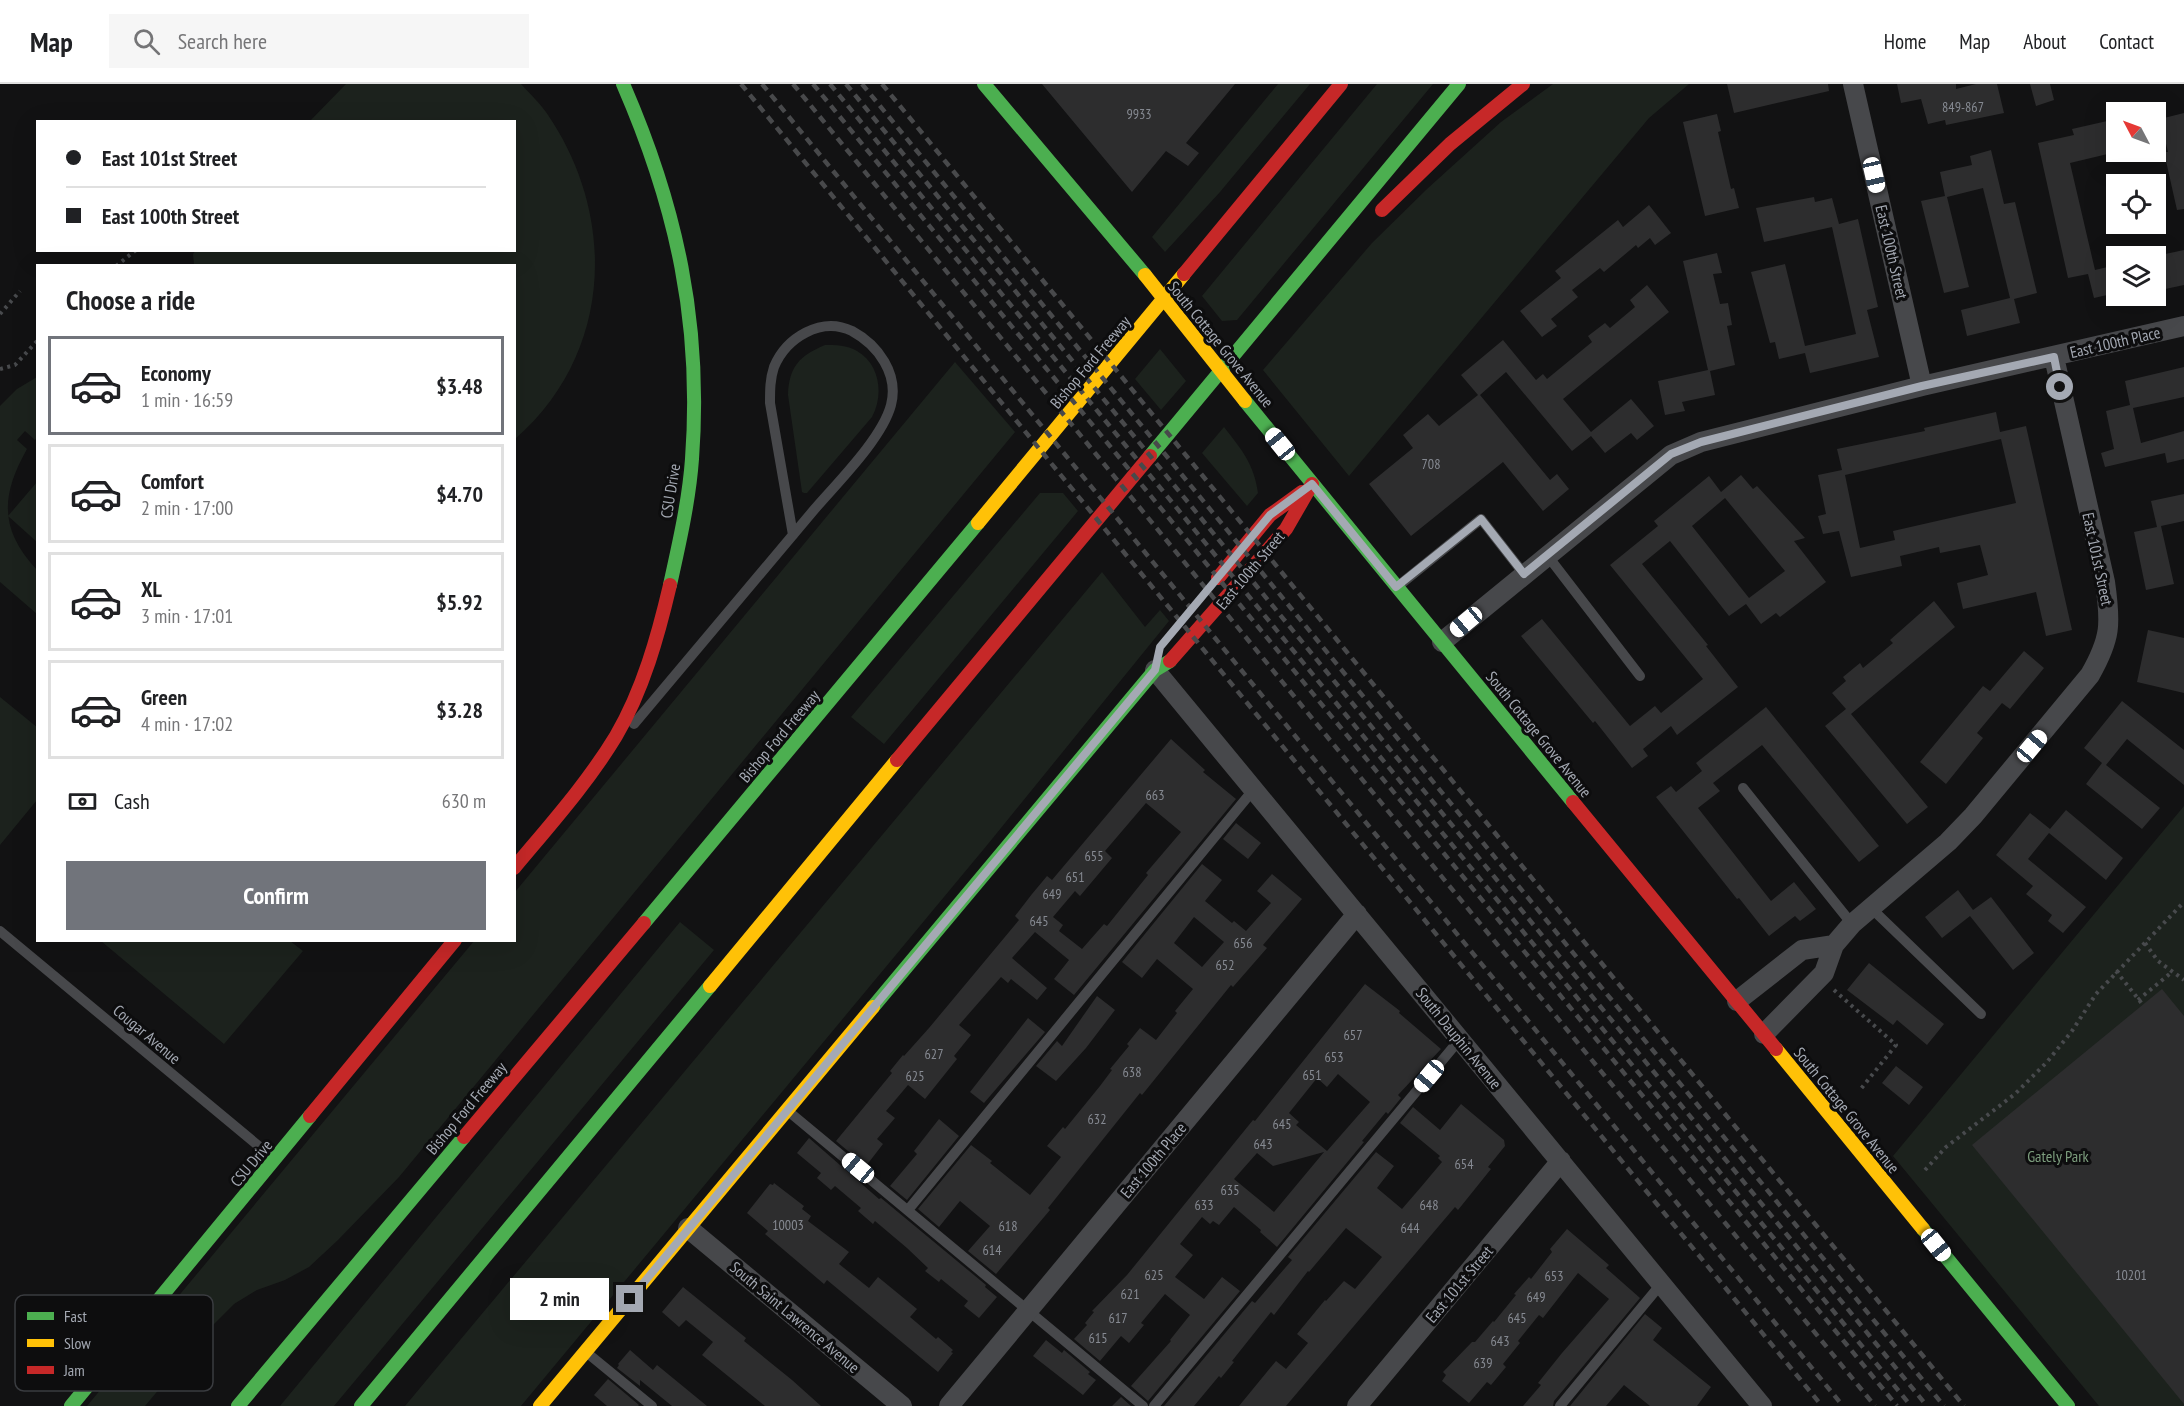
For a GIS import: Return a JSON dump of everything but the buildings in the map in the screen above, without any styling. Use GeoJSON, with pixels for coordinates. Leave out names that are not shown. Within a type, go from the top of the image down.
{"type":"FeatureCollection","features":[{"type":"Feature","properties":{"kind":"main road","name":"CSU Drive"},"geometry":{"type":"LineString","coordinates":[[516,866],[574,795],[615,736],[640,689],[657,638],[671,582],[692,461],[693,342],[686,286],[675,227],[657,167],[622,84]]}},
{"type":"Feature","properties":{"kind":"main road","name":"South Cottage Grove Avenue"},"geometry":{"type":"LineString","coordinates":[[984,84],[1145,276],[1396,587],[2068,1406]]}},
{"type":"Feature","properties":{"kind":"main road","name":"Bishop Ford Freeway"},"geometry":{"type":"LineString","coordinates":[[238,1406],[832,700],[1341,84]]}},
{"type":"Feature","properties":{"kind":"main road"},"geometry":{"type":"LineString","coordinates":[[361,1406],[1459,84]]}},
{"type":"Feature","properties":{"kind":"main road"},"geometry":{"type":"LineString","coordinates":[[1374,219],[1412,177],[1480,117],[1523,84]]}},
{"type":"Feature","properties":{"kind":"main road"},"geometry":{"type":"LineString","coordinates":[[1224,396],[1239,378]]}},
{"type":"Feature","properties":{"kind":"main road","name":"East 100th Street"},"geometry":{"type":"LineString","coordinates":[[1211,586],[1270,515],[1312,484]]}},
{"type":"Feature","properties":{"kind":"main road","name":"East 100th Street"},"geometry":{"type":"LineString","coordinates":[[540,1406],[1155,670],[1174,659],[1286,529],[1312,484]]}},
{"type":"Feature","properties":{"kind":"main road"},"geometry":{"type":"LineString","coordinates":[[1019,615],[1079,563]]}},
{"type":"Feature","properties":{"kind":"main road","name":"East 100th Street"},"geometry":{"type":"LineString","coordinates":[[1155,670],[1160,647]]}},
{"type":"Feature","properties":{"kind":"main road","name":"CSU Drive"},"geometry":{"type":"LineString","coordinates":[[163,1295],[453,942]]}},
{"type":"Feature","properties":{"kind":"main road","name":"CSU Drive"},"geometry":{"type":"LineString","coordinates":[[71,1406],[83,1391]]}},
{"type":"Feature","properties":{"kind":"street","name":"East 100th Street"},"geometry":{"type":"LineString","coordinates":[[1853,84],[1922,386]]}},
{"type":"Feature","properties":{"kind":"street","name":"East 100th Place"},"geometry":{"type":"LineString","coordinates":[[1442,642],[1671,454],[1701,442],[1922,386],[2184,326]]}},
{"type":"Feature","properties":{"kind":"street","name":"East 101st Street"},"geometry":{"type":"LineString","coordinates":[[1764,1034],[1824,973],[1834,945],[1852,924],[1948,842],[1973,816],[2090,675],[2100,657],[2109,634],[2110,615],[2105,582],[2054,357]]}},
{"type":"Feature","properties":{"kind":"street","name":"South Dauphin Avenue"},"geometry":{"type":"LineString","coordinates":[[1155,670],[1762,1406]]}},
{"type":"Feature","properties":{"kind":"street","name":"East 100th Place"},"geometry":{"type":"LineString","coordinates":[[950,1406],[1357,914]]}},
{"type":"Feature","properties":{"kind":"street"},"geometry":{"type":"LineString","coordinates":[[1737,1001],[1802,950],[1834,945]]}},
{"type":"Feature","properties":{"kind":"street","name":"East 101st Street"},"geometry":{"type":"LineString","coordinates":[[1357,1406],[1561,1161]]}},
{"type":"Feature","properties":{"kind":"street","name":"South Saint Lawrence Avenue"},"geometry":{"type":"LineString","coordinates":[[688,1228],[902,1406]]}},
{"type":"Feature","properties":{"kind":"lane"},"geometry":{"type":"LineString","coordinates":[[574,795],[793,535],[869,444],[891,406],[893,385],[887,367],[877,349],[864,338],[847,329],[829,326],[813,329],[797,337],[783,350],[770,382],[770,403],[793,535]]}},
{"type":"Feature","properties":{"kind":"lane"},"geometry":{"type":"LineString","coordinates":[[1396,587],[1481,519],[1524,574]]}},
{"type":"Feature","properties":{"kind":"lane"},"geometry":{"type":"LineString","coordinates":[[1547,555],[1640,676]]}},
{"type":"Feature","properties":{"kind":"lane"},"geometry":{"type":"LineString","coordinates":[[1743,788],[1852,924]]}},
{"type":"Feature","properties":{"kind":"lane"},"geometry":{"type":"LineString","coordinates":[[908,1210],[1254,789]]}},
{"type":"Feature","properties":{"kind":"lane"},"geometry":{"type":"LineString","coordinates":[[1871,908],[1981,1014]]}},
{"type":"Feature","properties":{"kind":"lane","name":"Cougar Avenue"},"geometry":{"type":"LineString","coordinates":[[0,931],[275,1161]]}},
{"type":"Feature","properties":{"kind":"lane"},"geometry":{"type":"LineString","coordinates":[[1154,1406],[1460,1039]]}},
{"type":"Feature","properties":{"kind":"lane"},"geometry":{"type":"LineString","coordinates":[[787,1109],[1143,1406]]}},
{"type":"Feature","properties":{"kind":"lane"},"geometry":{"type":"LineString","coordinates":[[1560,1406],[1661,1284]]}},
{"type":"Feature","properties":{"kind":"lane"},"geometry":{"type":"LineString","coordinates":[[585,1351],[652,1406]]}},
{"type":"Feature","properties":{"kind":"path"},"geometry":{"type":"LineString","coordinates":[[118,264],[134,252]]}},
{"type":"Feature","properties":{"kind":"path"},"geometry":{"type":"LineString","coordinates":[[0,315],[20,291]]}},
{"type":"Feature","properties":{"kind":"path"},"geometry":{"type":"LineString","coordinates":[[0,369],[15,365],[36,342]]}},
{"type":"Feature","properties":{"kind":"path"},"geometry":{"type":"LineString","coordinates":[[1925,1170],[1946,1147],[1984,1120],[2031,1078],[2053,1054],[2096,994],[2184,902]]}},
{"type":"Feature","properties":{"kind":"path"},"geometry":{"type":"LineString","coordinates":[[2145,943],[2158,961],[2184,980]]}},
{"type":"Feature","properties":{"kind":"path"},"geometry":{"type":"LineString","coordinates":[[2116,972],[2143,1005]]}},
{"type":"Feature","properties":{"kind":"path"},"geometry":{"type":"LineString","coordinates":[[2138,1000],[2172,972]]}},
{"type":"Feature","properties":{"kind":"path"},"geometry":{"type":"LineString","coordinates":[[1831,988],[1896,1045],[1860,1090]]}},
{"type":"Feature","properties":{"kind":"green space"},"geometry":{"type":"Polygon","coordinates":[[[346,84],[521,84],[545,111],[571,155],[586,197],[594,241],[594,284],[587,327],[571,367],[547,405],[516,438],[516,264],[194,264],[194,252],[516,252],[516,120],[311,120],[346,84]]]}},
{"type":"Feature","properties":{"kind":"green space"},"geometry":{"type":"Polygon","coordinates":[[[1278,84],[1310,84],[1220,192],[1165,252],[1152,237],[1278,84]]]}},
{"type":"Feature","properties":{"kind":"green space"},"geometry":{"type":"Polygon","coordinates":[[[1377,84],[1433,84],[1237,320],[1222,321],[1202,296],[1377,84]]]}},
{"type":"Feature","properties":{"kind":"green space"},"geometry":{"type":"Polygon","coordinates":[[[1553,84],[1689,84],[1649,118],[1349,476],[1263,370],[1372,243],[1501,122],[1553,84]]]}},
{"type":"Feature","properties":{"kind":"green space"},"geometry":{"type":"Polygon","coordinates":[[[825,345],[849,348],[865,357],[871,364],[878,381],[878,399],[872,417],[807,493],[804,493],[802,492],[788,395],[789,385],[793,370],[802,358],[825,345]]]}},
{"type":"Feature","properties":{"kind":"green space"},"geometry":{"type":"Polygon","coordinates":[[[1160,349],[1186,381],[1161,410],[1135,379],[1160,349]]]}},
{"type":"Feature","properties":{"kind":"green space"},"geometry":{"type":"Polygon","coordinates":[[[955,362],[1015,432],[399,1177],[309,1267],[285,1280],[257,1290],[234,1304],[213,1325],[213,1295],[179,1295],[473,942],[516,942],[516,891],[955,362]]]}},
{"type":"Feature","properties":{"kind":"green space"},"geometry":{"type":"Polygon","coordinates":[[[36,378],[36,438],[35,440],[25,431],[17,440],[27,449],[12,483],[8,512],[10,527],[16,541],[36,569],[36,613],[0,582],[0,406],[17,389],[36,378]]]}},
{"type":"Feature","properties":{"kind":"green space"},"geometry":{"type":"Polygon","coordinates":[[[1224,427],[1242,450],[1254,474],[1258,493],[1247,506],[1202,453],[1224,427]]]}},
{"type":"Feature","properties":{"kind":"green space"},"geometry":{"type":"Polygon","coordinates":[[[36,483],[36,541],[8,516],[36,483]]]}},
{"type":"Feature","properties":{"kind":"green space"},"geometry":{"type":"Polygon","coordinates":[[[1040,493],[1063,493],[1078,511],[884,744],[851,717],[1040,493]]]}},
{"type":"Feature","properties":{"kind":"green space"},"geometry":{"type":"Polygon","coordinates":[[[1102,572],[1145,627],[1160,610],[1169,621],[988,844],[521,1406],[405,1406],[1102,572]]]}},
{"type":"Feature","properties":{"kind":"green space"},"geometry":{"type":"Polygon","coordinates":[[[0,697],[36,726],[36,801],[0,845],[0,697]]]}},
{"type":"Feature","properties":{"kind":"green space","name":"Gately Park"},"geometry":{"type":"Polygon","coordinates":[[[2184,806],[2184,1406],[2099,1406],[1893,1156],[2184,806]]]}},
{"type":"Feature","properties":{"kind":"green space"},"geometry":{"type":"Polygon","coordinates":[[[680,922],[714,950],[334,1406],[280,1406],[680,922]]]}},
{"type":"Feature","properties":{"kind":"green space"},"geometry":{"type":"Polygon","coordinates":[[[102,942],[291,942],[303,951],[224,1044],[102,942]]]}},
{"type":"Feature","properties":{"kind":"green space"},"geometry":{"type":"Polygon","coordinates":[[[99,1391],[158,1391],[145,1406],[87,1406],[99,1391]]]}},
{"type":"Feature","properties":{"kind":"railway"},"geometry":{"type":"LineString","coordinates":[[741,84],[1822,1406]]}},
{"type":"Feature","properties":{"kind":"railway"},"geometry":{"type":"LineString","coordinates":[[762,84],[1843,1406]]}},
{"type":"Feature","properties":{"kind":"railway"},"geometry":{"type":"LineString","coordinates":[[793,84],[1875,1406]]}},
{"type":"Feature","properties":{"kind":"railway"},"geometry":{"type":"LineString","coordinates":[[813,84],[1897,1406]]}},
{"type":"Feature","properties":{"kind":"railway"},"geometry":{"type":"LineString","coordinates":[[830,84],[1911,1406]]}},
{"type":"Feature","properties":{"kind":"railway"},"geometry":{"type":"LineString","coordinates":[[846,84],[1927,1406]]}},
{"type":"Feature","properties":{"kind":"railway"},"geometry":{"type":"LineString","coordinates":[[862,84],[1944,1406]]}},
{"type":"Feature","properties":{"kind":"railway"},"geometry":{"type":"LineString","coordinates":[[882,84],[1964,1406]]}},
{"type":"Feature","properties":{"kind":"traffic: fast"},"geometry":{"type":"LineString","coordinates":[[623,84],[658,176],[682,267],[689,314],[694,409],[691,475],[670,585]]}},
{"type":"Feature","properties":{"kind":"traffic: fast"},"geometry":{"type":"LineString","coordinates":[[984,84],[1145,275]]}},
{"type":"Feature","properties":{"kind":"traffic: fast"},"geometry":{"type":"LineString","coordinates":[[1150,456],[1459,84]]}},
{"type":"Feature","properties":{"kind":"traffic: fast"},"geometry":{"type":"LineString","coordinates":[[1245,401],[1573,802]]}},
{"type":"Feature","properties":{"kind":"traffic: fast"},"geometry":{"type":"LineString","coordinates":[[644,923],[978,523]]}},
{"type":"Feature","properties":{"kind":"traffic: fast"},"geometry":{"type":"LineString","coordinates":[[873,1007],[1155,670],[1170,661]]}},
{"type":"Feature","properties":{"kind":"traffic: fast"},"geometry":{"type":"LineString","coordinates":[[361,1406],[710,986]]}},
{"type":"Feature","properties":{"kind":"traffic: fast"},"geometry":{"type":"LineString","coordinates":[[162,1295],[310,1116]]}},
{"type":"Feature","properties":{"kind":"traffic: fast"},"geometry":{"type":"LineString","coordinates":[[238,1406],[464,1137]]}},
{"type":"Feature","properties":{"kind":"traffic: fast"},"geometry":{"type":"LineString","coordinates":[[1923,1229],[2068,1406]]}},
{"type":"Feature","properties":{"kind":"traffic: fast"},"geometry":{"type":"LineString","coordinates":[[71,1406],[83,1391]]}},
{"type":"Feature","properties":{"kind":"traffic: slow"},"geometry":{"type":"LineString","coordinates":[[978,523],[1184,274]]}},
{"type":"Feature","properties":{"kind":"traffic: slow"},"geometry":{"type":"LineString","coordinates":[[1145,275],[1245,401]]}},
{"type":"Feature","properties":{"kind":"traffic: slow"},"geometry":{"type":"LineString","coordinates":[[710,986],[897,760]]}},
{"type":"Feature","properties":{"kind":"traffic: slow"},"geometry":{"type":"LineString","coordinates":[[540,1406],[873,1007]]}},
{"type":"Feature","properties":{"kind":"traffic: slow"},"geometry":{"type":"LineString","coordinates":[[1776,1049],[1923,1229]]}},
{"type":"Feature","properties":{"kind":"traffic: jam"},"geometry":{"type":"LineString","coordinates":[[1184,274],[1341,84]]}},
{"type":"Feature","properties":{"kind":"traffic: jam"},"geometry":{"type":"LineString","coordinates":[[1382,210],[1450,144],[1523,84]]}},
{"type":"Feature","properties":{"kind":"traffic: jam"},"geometry":{"type":"LineString","coordinates":[[897,760],[1150,456]]}},
{"type":"Feature","properties":{"kind":"traffic: jam"},"geometry":{"type":"LineString","coordinates":[[1170,661],[1286,529],[1312,484]]}},
{"type":"Feature","properties":{"kind":"traffic: jam"},"geometry":{"type":"LineString","coordinates":[[1218,578],[1270,515],[1302,492]]}},
{"type":"Feature","properties":{"kind":"traffic: jam"},"geometry":{"type":"LineString","coordinates":[[516,866],[580,788],[605,754],[626,718],[649,662],[670,585]]}},
{"type":"Feature","properties":{"kind":"traffic: jam"},"geometry":{"type":"LineString","coordinates":[[1573,802],[1776,1049]]}},
{"type":"Feature","properties":{"kind":"traffic: jam"},"geometry":{"type":"LineString","coordinates":[[464,1137],[644,923]]}},
{"type":"Feature","properties":{"kind":"traffic: jam"},"geometry":{"type":"LineString","coordinates":[[310,1116],[453,942]]}},
{"type":"Feature","properties":{"kind":"route"},"geometry":{"type":"LineString","coordinates":[[630,1299],[1155,670],[1160,647],[1270,515],[1312,484],[1396,587],[1481,519],[1524,574],[1671,454],[1701,442],[1922,386],[2054,357],[2060,387]]}}]}
